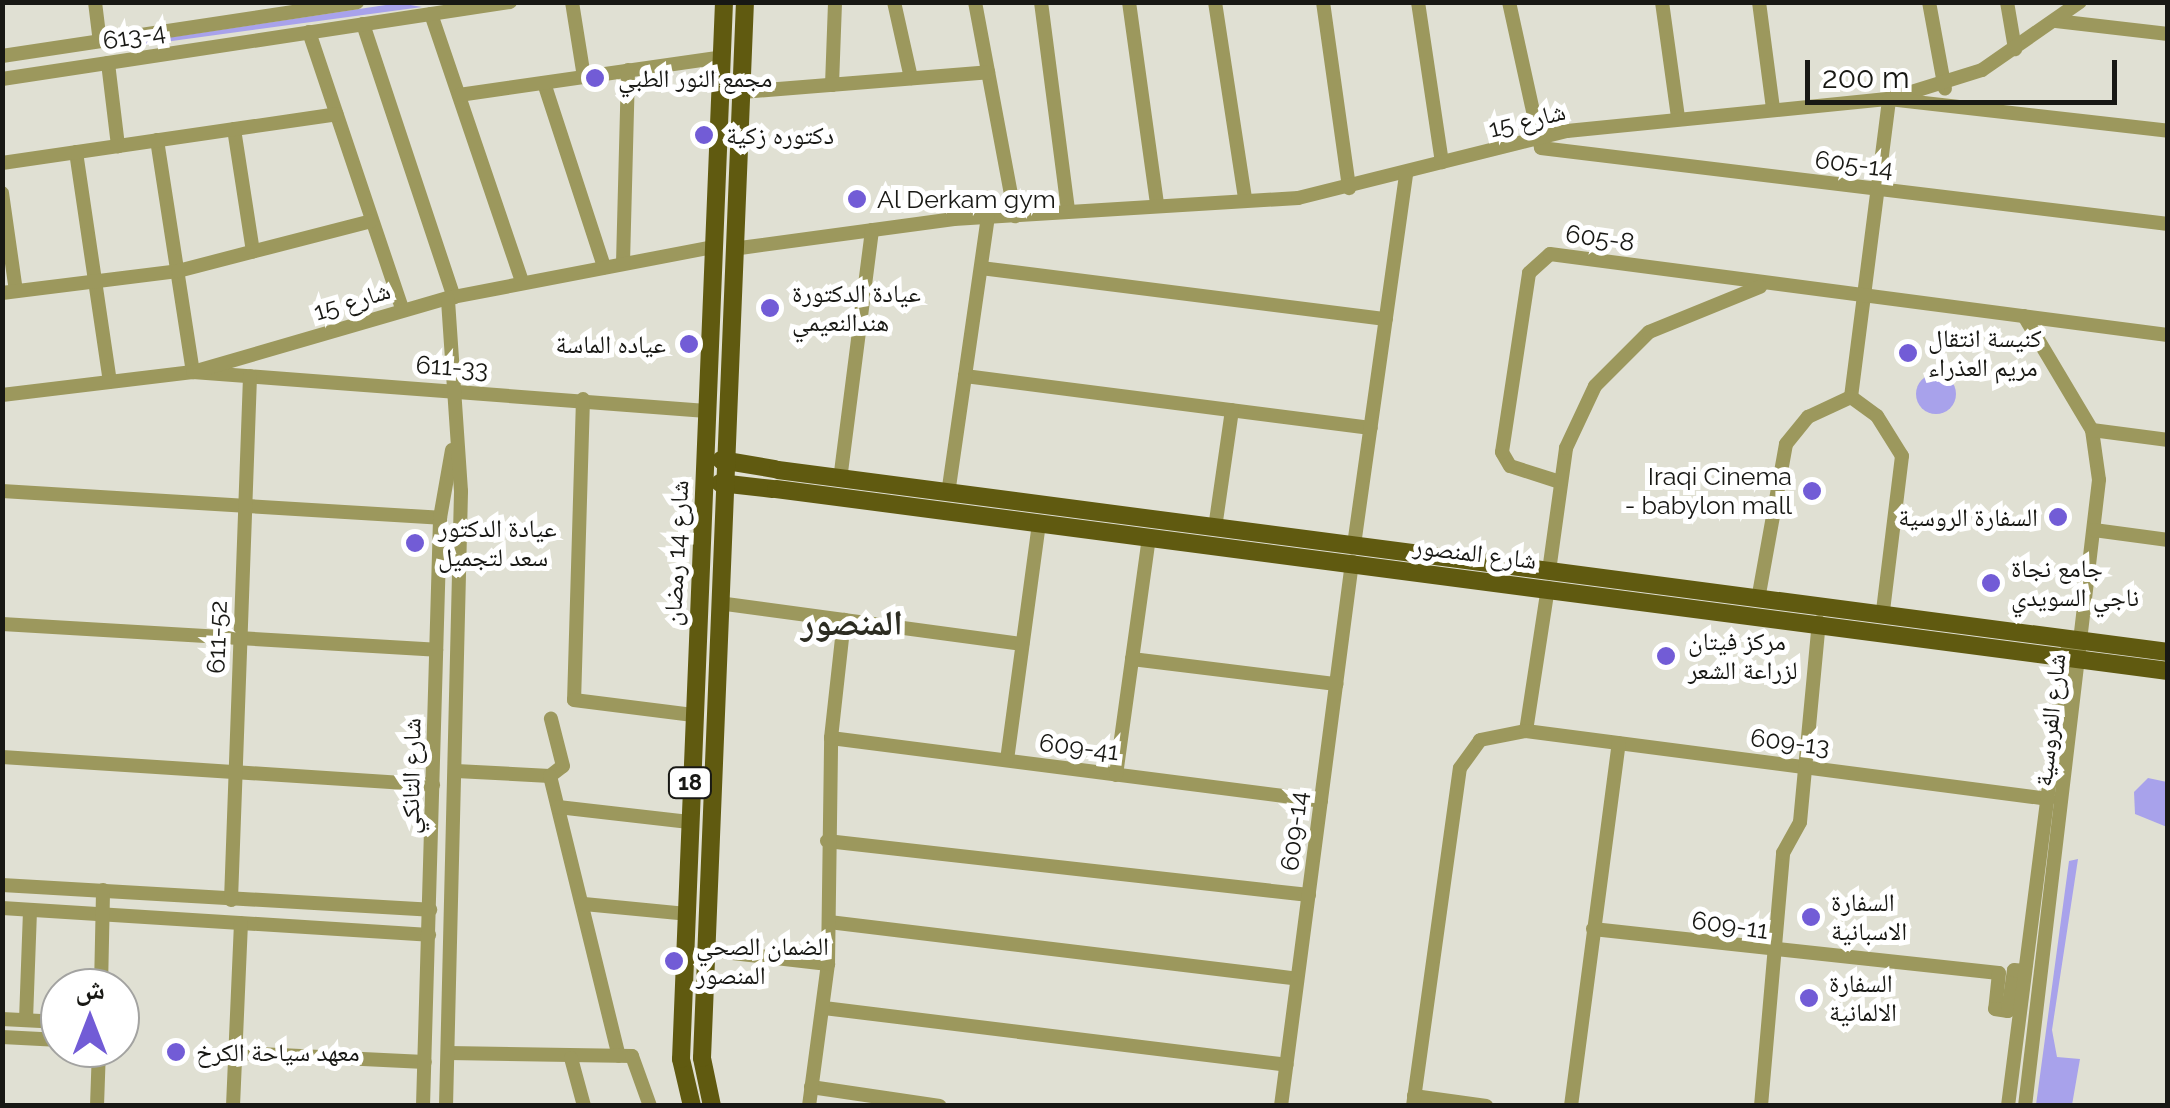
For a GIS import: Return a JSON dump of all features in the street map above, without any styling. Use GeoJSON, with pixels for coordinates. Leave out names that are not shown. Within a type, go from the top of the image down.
{"type":"FeatureCollection","features":[{"type":"Feature","properties":{"kind":"main road","name":"شارع 14 رمضان"},"geometry":{"type":"LineString","coordinates":[[692,1106],[681,1059],[724,2]]}},
{"type":"Feature","properties":{"kind":"main road","name":"شارع 14 رمضان"},"geometry":{"type":"LineString","coordinates":[[712,1106],[702,1058],[732,462],[745,2]]}},
{"type":"Feature","properties":{"kind":"main road","name":"شارع المنصور"},"geometry":{"type":"LineString","coordinates":[[706,458],[840,480],[1216,528],[1353,554]]}},
{"type":"Feature","properties":{"kind":"main road","name":"شارع المنصور"},"geometry":{"type":"LineString","coordinates":[[704,481],[1149,536],[1353,554],[1548,579],[2168,672]]}},
{"type":"Feature","properties":{"kind":"main road","name":"شارع المنصور"},"geometry":{"type":"LineString","coordinates":[[1548,579],[1759,594],[2080,636],[2168,652]]}},
{"type":"Feature","properties":{"kind":"street"},"geometry":{"type":"LineString","coordinates":[[95,2],[112,62],[118,146]]}},
{"type":"Feature","properties":{"kind":"street","name":"613-4"},"geometry":{"type":"LineString","coordinates":[[2,79],[510,2]]}},
{"type":"Feature","properties":{"kind":"street"},"geometry":{"type":"LineString","coordinates":[[572,2],[584,77]]}},
{"type":"Feature","properties":{"kind":"street"},"geometry":{"type":"LineString","coordinates":[[832,84],[835,2]]}},
{"type":"Feature","properties":{"kind":"street"},"geometry":{"type":"LineString","coordinates":[[894,2],[911,78]]}},
{"type":"Feature","properties":{"kind":"street"},"geometry":{"type":"LineString","coordinates":[[975,2],[1015,216]]}},
{"type":"Feature","properties":{"kind":"street"},"geometry":{"type":"LineString","coordinates":[[1040,2],[1068,211]]}},
{"type":"Feature","properties":{"kind":"street"},"geometry":{"type":"LineString","coordinates":[[1129,2],[1157,204]]}},
{"type":"Feature","properties":{"kind":"street"},"geometry":{"type":"LineString","coordinates":[[1216,2],[1244,198]]}},
{"type":"Feature","properties":{"kind":"street"},"geometry":{"type":"LineString","coordinates":[[1323,2],[1349,188]]}},
{"type":"Feature","properties":{"kind":"street"},"geometry":{"type":"LineString","coordinates":[[1418,2],[1442,162]]}},
{"type":"Feature","properties":{"kind":"street"},"geometry":{"type":"LineString","coordinates":[[1509,2],[1537,145]]}},
{"type":"Feature","properties":{"kind":"street"},"geometry":{"type":"LineString","coordinates":[[1662,2],[1678,117]]}},
{"type":"Feature","properties":{"kind":"street"},"geometry":{"type":"LineString","coordinates":[[1758,2],[1773,108]]}},
{"type":"Feature","properties":{"kind":"street"},"geometry":{"type":"LineString","coordinates":[[1929,2],[1945,89]]}},
{"type":"Feature","properties":{"kind":"street"},"geometry":{"type":"LineString","coordinates":[[2008,2],[2015,50]]}},
{"type":"Feature","properties":{"kind":"street","name":"شارع 15"},"geometry":{"type":"LineString","coordinates":[[740,250],[962,220],[1349,188],[1442,162],[1537,145],[1567,131],[1889,99],[1945,89],[2015,50],[2080,2]]}},
{"type":"Feature","properties":{"kind":"street","name":"613-4"},"geometry":{"type":"LineString","coordinates":[[2,56],[298,6],[356,3]]}},
{"type":"Feature","properties":{"kind":"street"},"geometry":{"type":"LineString","coordinates":[[431,14],[522,282]]}},
{"type":"Feature","properties":{"kind":"street"},"geometry":{"type":"LineString","coordinates":[[2056,21],[2168,34]]}},
{"type":"Feature","properties":{"kind":"street","name":"شارع التانكي"},"geometry":{"type":"LineString","coordinates":[[362,24],[452,297],[452,450],[440,518],[424,1106]]}},
{"type":"Feature","properties":{"kind":"street"},"geometry":{"type":"LineString","coordinates":[[309,32],[402,309]]}},
{"type":"Feature","properties":{"kind":"street"},"geometry":{"type":"LineString","coordinates":[[459,95],[722,57]]}},
{"type":"Feature","properties":{"kind":"street"},"geometry":{"type":"LineString","coordinates":[[623,263],[628,70]]}},
{"type":"Feature","properties":{"kind":"street"},"geometry":{"type":"LineString","coordinates":[[742,92],[988,72]]}},
{"type":"Feature","properties":{"kind":"street"},"geometry":{"type":"LineString","coordinates":[[544,83],[604,267]]}},
{"type":"Feature","properties":{"kind":"street"},"geometry":{"type":"LineString","coordinates":[[1851,397],[1889,99],[2168,132]]}},
{"type":"Feature","properties":{"kind":"street"},"geometry":{"type":"LineString","coordinates":[[2,163],[336,114]]}},
{"type":"Feature","properties":{"kind":"street"},"geometry":{"type":"LineString","coordinates":[[234,129],[253,252]]}},
{"type":"Feature","properties":{"kind":"street"},"geometry":{"type":"LineString","coordinates":[[157,140],[193,372]]}},
{"type":"Feature","properties":{"kind":"street","name":"605-14"},"geometry":{"type":"LineString","coordinates":[[1537,145],[2168,224]]}},
{"type":"Feature","properties":{"kind":"street"},"geometry":{"type":"LineString","coordinates":[[76,152],[110,381]]}},
{"type":"Feature","properties":{"kind":"street","name":"609-14"},"geometry":{"type":"LineString","coordinates":[[1281,1106],[1406,174]]}},
{"type":"Feature","properties":{"kind":"street"},"geometry":{"type":"LineString","coordinates":[[2,194],[9,292],[178,271],[371,220]]}},
{"type":"Feature","properties":{"kind":"street"},"geometry":{"type":"LineString","coordinates":[[948,494],[988,218]]}},
{"type":"Feature","properties":{"kind":"street"},"geometry":{"type":"LineString","coordinates":[[840,480],[872,232]]}},
{"type":"Feature","properties":{"kind":"street","name":"شارع 15"},"geometry":{"type":"LineString","coordinates":[[2,395],[193,372],[452,297],[714,247]]}},
{"type":"Feature","properties":{"kind":"street","name":"605-8"},"geometry":{"type":"LineString","coordinates":[[1560,482],[1503,458],[1535,261],[1563,254],[1768,285],[2168,335]]}},
{"type":"Feature","properties":{"kind":"street"},"geometry":{"type":"LineString","coordinates":[[981,268],[1386,320]]}},
{"type":"Feature","properties":{"kind":"street"},"geometry":{"type":"LineString","coordinates":[[1486,1106],[1414,1101],[1460,768],[1480,740],[1526,731],[1560,482],[1586,402],[1635,342],[1768,285]]}},
{"type":"Feature","properties":{"kind":"street"},"geometry":{"type":"LineString","coordinates":[[2024,316],[2092,430],[2094,530],[2080,636]]}},
{"type":"Feature","properties":{"kind":"street","name":"611-33"},"geometry":{"type":"LineString","coordinates":[[193,372],[708,411]]}},
{"type":"Feature","properties":{"kind":"street","name":"611-52"},"geometry":{"type":"LineString","coordinates":[[231,900],[250,376]]}},
{"type":"Feature","properties":{"kind":"street"},"geometry":{"type":"LineString","coordinates":[[965,376],[1371,428]]}},
{"type":"Feature","properties":{"kind":"street"},"geometry":{"type":"LineString","coordinates":[[1759,594],[1786,444],[1808,417],[1851,397]]}},
{"type":"Feature","properties":{"kind":"street"},"geometry":{"type":"LineString","coordinates":[[1851,397],[1877,416],[1902,456],[1883,610]]}},
{"type":"Feature","properties":{"kind":"street"},"geometry":{"type":"LineString","coordinates":[[583,399],[574,700],[692,715]]}},
{"type":"Feature","properties":{"kind":"street"},"geometry":{"type":"LineString","coordinates":[[1216,528],[1232,410]]}},
{"type":"Feature","properties":{"kind":"street"},"geometry":{"type":"LineString","coordinates":[[2092,430],[2168,440]]}},
{"type":"Feature","properties":{"kind":"street","name":"شارع التانكي"},"geometry":{"type":"LineString","coordinates":[[446,1106],[461,491],[452,450]]}},
{"type":"Feature","properties":{"kind":"street"},"geometry":{"type":"LineString","coordinates":[[2,491],[440,518]]}},
{"type":"Feature","properties":{"kind":"street"},"geometry":{"type":"LineString","coordinates":[[1007,760],[1039,522]]}},
{"type":"Feature","properties":{"kind":"street"},"geometry":{"type":"LineString","coordinates":[[2094,530],[2168,540]]}},
{"type":"Feature","properties":{"kind":"street"},"geometry":{"type":"LineString","coordinates":[[1116,774],[1149,536]]}},
{"type":"Feature","properties":{"kind":"street"},"geometry":{"type":"LineString","coordinates":[[726,604],[1022,644]]}},
{"type":"Feature","properties":{"kind":"street"},"geometry":{"type":"LineString","coordinates":[[438,612],[458,613]]}},
{"type":"Feature","properties":{"kind":"street"},"geometry":{"type":"LineString","coordinates":[[809,1106],[828,964],[827,842],[844,620]]}},
{"type":"Feature","properties":{"kind":"street"},"geometry":{"type":"LineString","coordinates":[[1760,1106],[1778,955],[1783,853],[1800,822],[1819,622]]}},
{"type":"Feature","properties":{"kind":"street"},"geometry":{"type":"LineString","coordinates":[[2,624],[436,650]]}},
{"type":"Feature","properties":{"kind":"street","name":"شارع الفروسية"},"geometry":{"type":"LineString","coordinates":[[2008,1106],[2049,799],[2073,656],[2080,636]]}},
{"type":"Feature","properties":{"kind":"street","name":"شارع الفروسية"},"geometry":{"type":"LineString","coordinates":[[2025,1106],[2073,656]]}},
{"type":"Feature","properties":{"kind":"street"},"geometry":{"type":"LineString","coordinates":[[1132,658],[1336,684]]}},
{"type":"Feature","properties":{"kind":"street"},"geometry":{"type":"LineString","coordinates":[[456,770],[550,776],[562,766],[552,719]]}},
{"type":"Feature","properties":{"kind":"street","name":"609-13"},"geometry":{"type":"LineString","coordinates":[[1526,731],[2049,799]]}},
{"type":"Feature","properties":{"kind":"street","name":"609-41"},"geometry":{"type":"LineString","coordinates":[[832,738],[1320,801]]}},
{"type":"Feature","properties":{"kind":"street"},"geometry":{"type":"LineString","coordinates":[[1572,1106],[1619,743]]}},
{"type":"Feature","properties":{"kind":"street"},"geometry":{"type":"LineString","coordinates":[[2,757],[433,784]]}},
{"type":"Feature","properties":{"kind":"street"},"geometry":{"type":"LineString","coordinates":[[550,776],[619,1056]]}},
{"type":"Feature","properties":{"kind":"street"},"geometry":{"type":"LineString","coordinates":[[558,806],[689,822]]}},
{"type":"Feature","properties":{"kind":"street"},"geometry":{"type":"LineString","coordinates":[[827,842],[1308,896]]}},
{"type":"Feature","properties":{"kind":"street"},"geometry":{"type":"LineString","coordinates":[[2,885],[430,910]]}},
{"type":"Feature","properties":{"kind":"street"},"geometry":{"type":"LineString","coordinates":[[101,968],[103,890]]}},
{"type":"Feature","properties":{"kind":"street"},"geometry":{"type":"LineString","coordinates":[[584,904],[686,914]]}},
{"type":"Feature","properties":{"kind":"street"},"geometry":{"type":"LineString","coordinates":[[2,908],[429,935]]}},
{"type":"Feature","properties":{"kind":"street"},"geometry":{"type":"LineString","coordinates":[[26,1020],[30,910]]}},
{"type":"Feature","properties":{"kind":"street"},"geometry":{"type":"LineString","coordinates":[[829,922],[1297,979]]}},
{"type":"Feature","properties":{"kind":"street"},"geometry":{"type":"LineString","coordinates":[[233,1106],[241,923]]}},
{"type":"Feature","properties":{"kind":"street","name":"609-11"},"geometry":{"type":"LineString","coordinates":[[1593,929],[1778,955],[1805,948],[1999,974],[1995,1009],[2008,1010],[2014,970],[2024,971]]}},
{"type":"Feature","properties":{"kind":"street"},"geometry":{"type":"LineString","coordinates":[[707,950],[828,964]]}},
{"type":"Feature","properties":{"kind":"street"},"geometry":{"type":"LineString","coordinates":[[824,1008],[1286,1065]]}},
{"type":"Feature","properties":{"kind":"street"},"geometry":{"type":"LineString","coordinates":[[2,1019],[40,1021]]}},
{"type":"Feature","properties":{"kind":"street"},"geometry":{"type":"LineString","coordinates":[[2,1037],[40,1039]]}},
{"type":"Feature","properties":{"kind":"street"},"geometry":{"type":"LineString","coordinates":[[236,1053],[424,1062]]}},
{"type":"Feature","properties":{"kind":"street"},"geometry":{"type":"LineString","coordinates":[[448,1053],[619,1056],[640,1062],[650,1106]]}},
{"type":"Feature","properties":{"kind":"street"},"geometry":{"type":"LineString","coordinates":[[571,1058],[584,1106]]}},
{"type":"Feature","properties":{"kind":"street"},"geometry":{"type":"LineString","coordinates":[[96,1106],[97,1068]]}},
{"type":"Feature","properties":{"kind":"street"},"geometry":{"type":"LineString","coordinates":[[812,1087],[940,1106]]}},
{"type":"Feature","properties":{"kind":"shaded area"},"geometry":{"type":"Polygon","coordinates":[[[399,3],[422,7],[128,47],[132,43],[399,3]]]}},
{"type":"Feature","properties":{"kind":"shaded area"},"geometry":{"type":"Polygon","coordinates":[[[1936,374],[1950,380],[1956,394],[1950,408],[1936,414],[1922,408],[1916,394],[1922,380],[1936,374]]]}},
{"type":"Feature","properties":{"kind":"shaded area"},"geometry":{"type":"Polygon","coordinates":[[[2148,778],[2167,782],[2167,827],[2135,814],[2134,792],[2148,778]]]}},
{"type":"Feature","properties":{"kind":"shaded area"},"geometry":{"type":"Polygon","coordinates":[[[2078,859],[2052,1030],[2057,1057],[2080,1059],[2072,1105],[2036,1105],[2069,861],[2078,859]]]}},
{"type":"Feature","properties":{"kind":"place","name":"مجمع النور الطبي"},"geometry":{"type":"Point","coordinates":[595,78]}},
{"type":"Feature","properties":{"kind":"place","name":"دكتوره زكية"},"geometry":{"type":"Point","coordinates":[704,135]}},
{"type":"Feature","properties":{"kind":"place","name":"Al Derkam gym"},"geometry":{"type":"Point","coordinates":[857,199]}},
{"type":"Feature","properties":{"kind":"place","name":"عيادة الدكتورة هندالنعيمي"},"geometry":{"type":"Point","coordinates":[770,308]}},
{"type":"Feature","properties":{"kind":"place","name":"عياده الماسة"},"geometry":{"type":"Point","coordinates":[689,344]}},
{"type":"Feature","properties":{"kind":"place","name":"كنيسة انتقال مريم العذراء"},"geometry":{"type":"Point","coordinates":[1908,353]}},
{"type":"Feature","properties":{"kind":"place","name":"Iraqi Cinema - babylon mall"},"geometry":{"type":"Point","coordinates":[1812,491]}},
{"type":"Feature","properties":{"kind":"place","name":"السفارة الروسية"},"geometry":{"type":"Point","coordinates":[2058,517]}},
{"type":"Feature","properties":{"kind":"place","name":"عيادة الدكتور سعد لتجميل"},"geometry":{"type":"Point","coordinates":[415,543]}},
{"type":"Feature","properties":{"kind":"place","name":"جامع نجاة ناجي السويدي"},"geometry":{"type":"Point","coordinates":[1991,583]}},
{"type":"Feature","properties":{"kind":"place","name":"مركز فيتان لزراعة الشعر"},"geometry":{"type":"Point","coordinates":[1666,656]}},
{"type":"Feature","properties":{"kind":"place","name":"السفارة الاسبانية"},"geometry":{"type":"Point","coordinates":[1811,917]}},
{"type":"Feature","properties":{"kind":"place","name":"الضمان الصحي المنصور"},"geometry":{"type":"Point","coordinates":[674,961]}},
{"type":"Feature","properties":{"kind":"place","name":"السفارة الالمانية"},"geometry":{"type":"Point","coordinates":[1809,998]}},
{"type":"Feature","properties":{"kind":"place","name":"معهد سياحة الكرخ"},"geometry":{"type":"Point","coordinates":[176,1052]}},
{"type":"Feature","properties":{"kind":"district","name":"المنصور"},"geometry":{"type":"Point","coordinates":[852,623]}}]}
